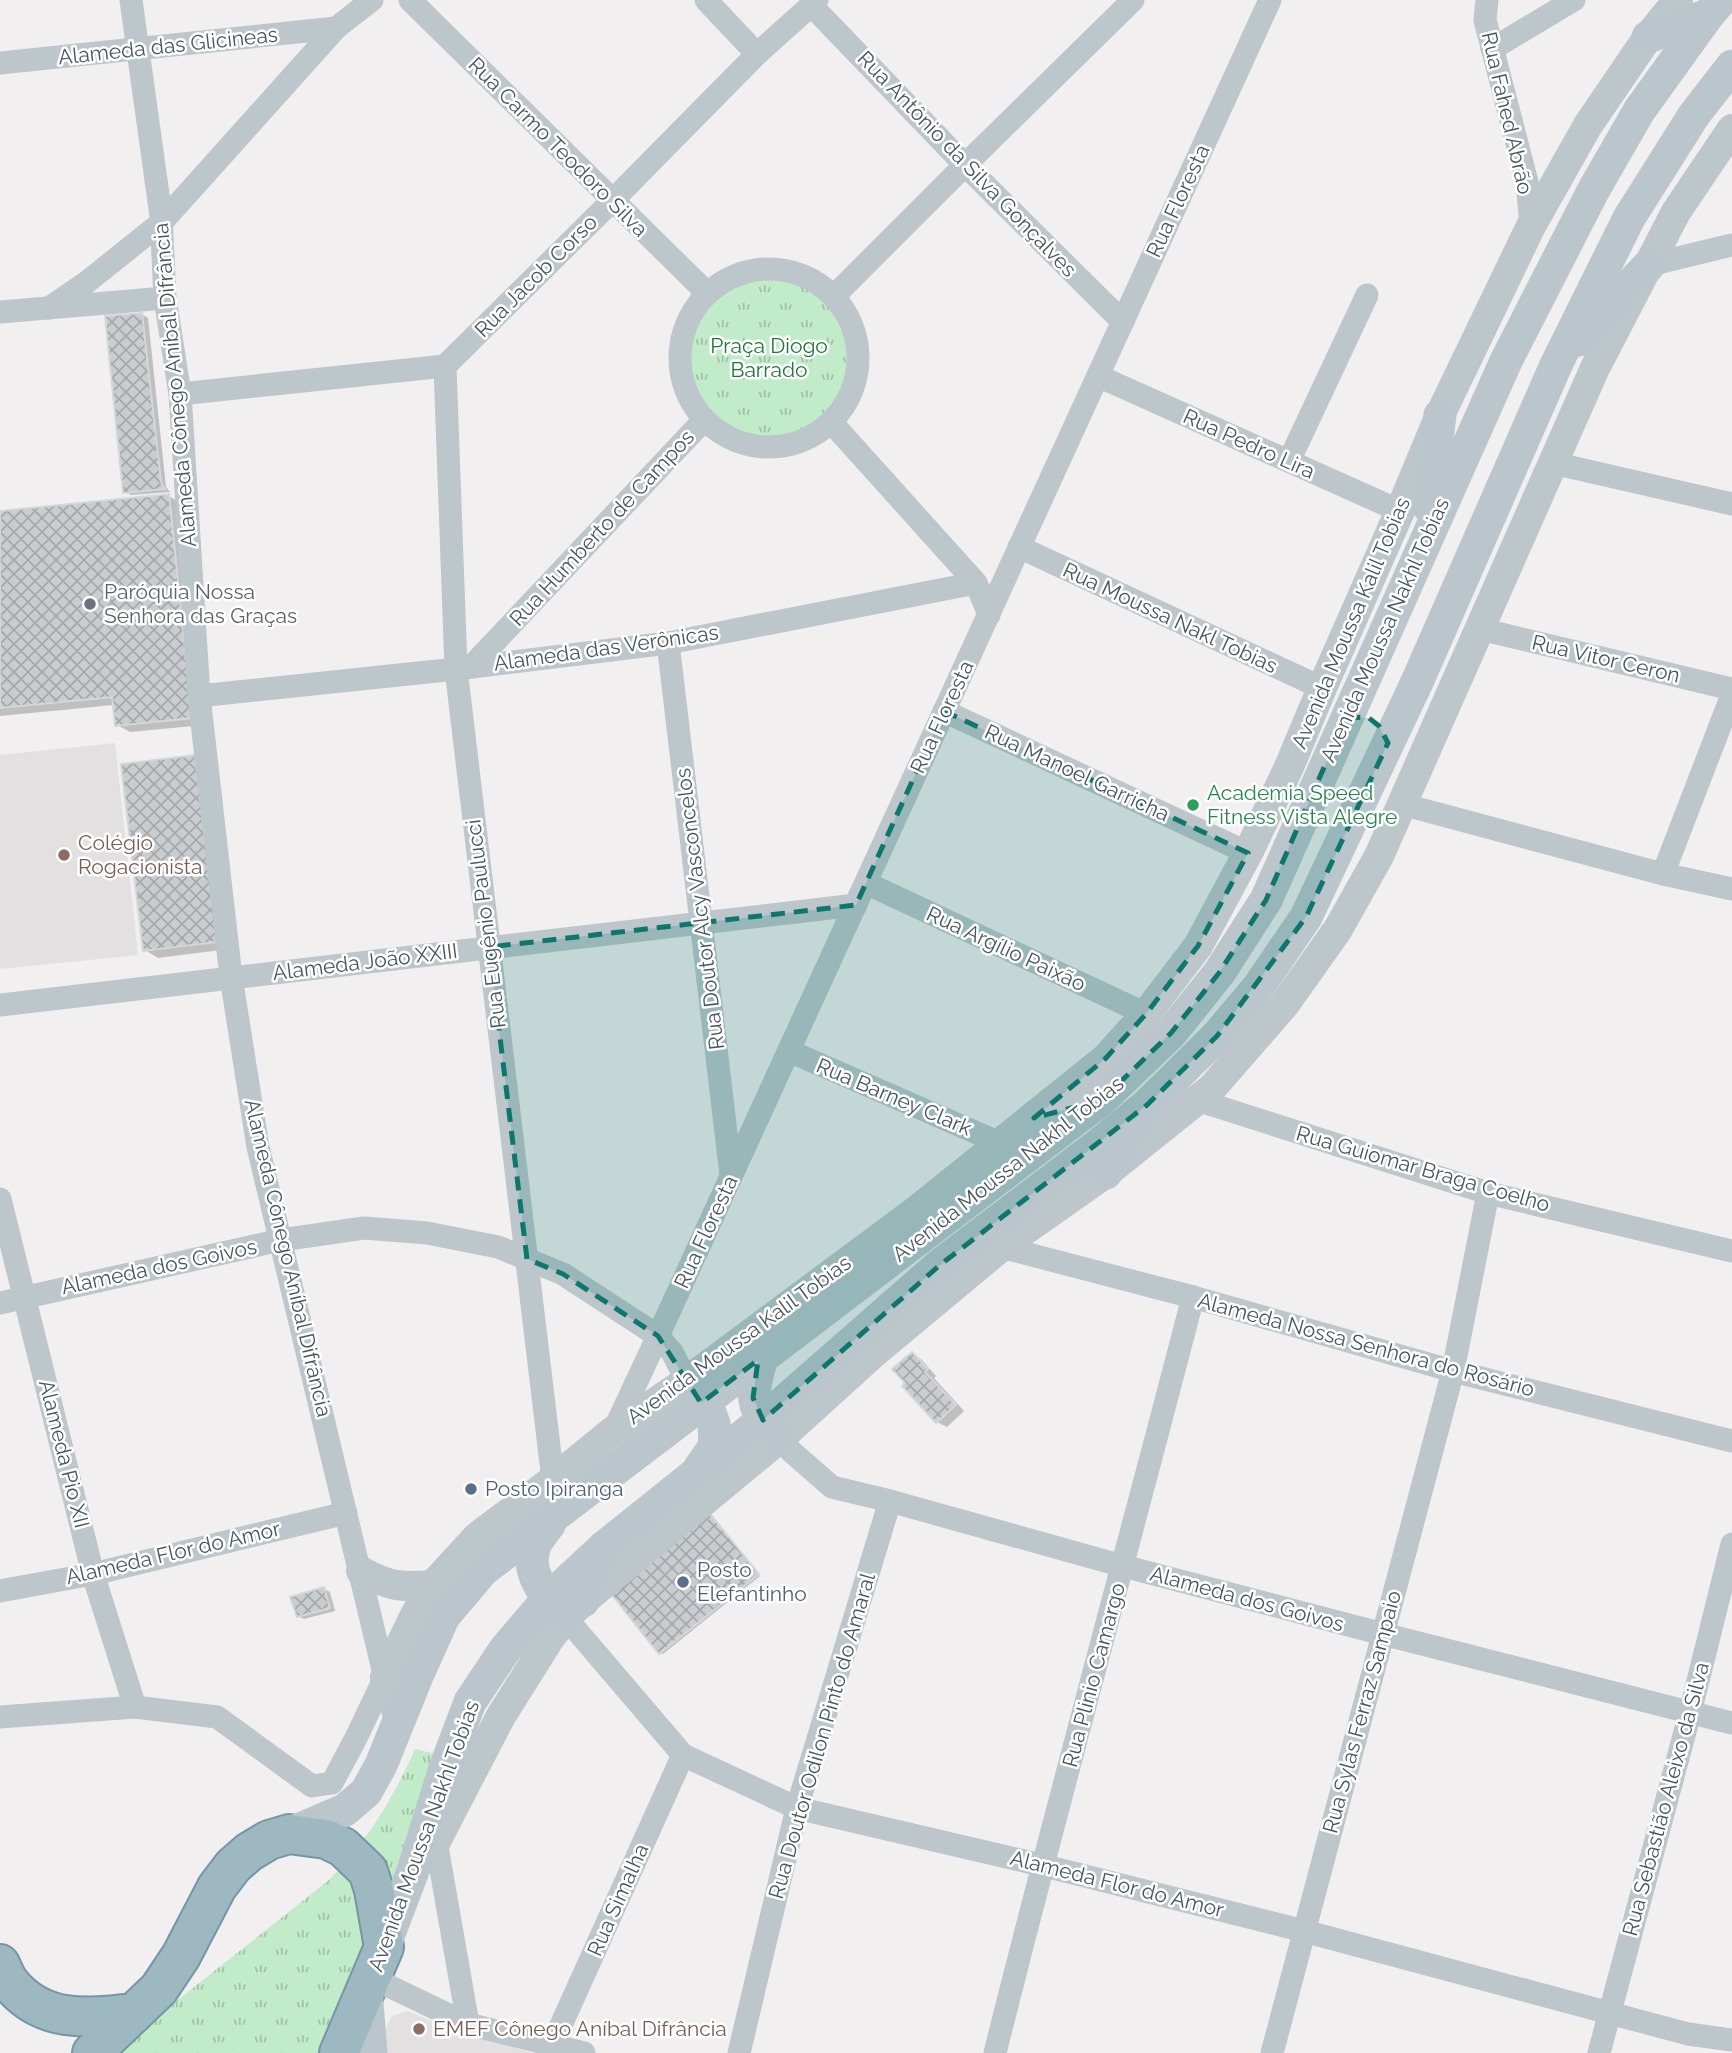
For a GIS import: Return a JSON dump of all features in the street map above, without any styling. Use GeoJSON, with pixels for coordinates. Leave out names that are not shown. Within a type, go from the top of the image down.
{"type":"FeatureCollection","features":[{"type":"Feature","properties":{"kind":"highway"},"geometry":{"type":"LineString","coordinates":[[289,1834],[326,1839],[342,1847],[368,1871],[374,1891],[374,1972]]}},
{"type":"Feature","properties":{"kind":"highway","name":"Avenida Moussa Nakhl Tobias"},"geometry":{"type":"LineString","coordinates":[[92,2053],[159,1989],[181,1956],[217,1887],[233,1866],[269,1840],[289,1834]]}},
{"type":"Feature","properties":{"kind":"highway"},"geometry":{"type":"LineString","coordinates":[[0,1964],[10,1983],[24,1996],[58,2015],[90,2018],[134,2013]]}},
{"type":"Feature","properties":{"kind":"highway","name":"Avenida Moussa Nakhl Tobias"},"geometry":{"type":"LineString","coordinates":[[339,2053],[374,1972]]}},
{"type":"Feature","properties":{"kind":"main road"},"geometry":{"type":"LineString","coordinates":[[1648,37],[1715,8]]}},
{"type":"Feature","properties":{"kind":"main road","name":"Avenida Moussa Nakhl Tobias"},"geometry":{"type":"LineString","coordinates":[[289,1834],[345,1810],[366,1792],[381,1765],[396,1724],[444,1616],[473,1561],[610,1448],[694,1392],[762,1357],[1102,1099],[1171,1033],[1219,973],[1266,900],[1506,361],[1592,191],[1639,111],[1715,8]]}},
{"type":"Feature","properties":{"kind":"main road","name":"Avenida Moussa Nakhl Tobias"},"geometry":{"type":"LineString","coordinates":[[374,1972],[414,1868],[445,1768],[470,1702],[506,1648],[565,1606],[603,1548],[694,1477],[771,1429],[833,1359],[940,1265],[1147,1105],[1217,1036],[1259,986],[1306,917],[1417,682],[1556,365],[1629,218],[1694,116],[1732,66]]}},
{"type":"Feature","properties":{"kind":"main road"},"geometry":{"type":"LineString","coordinates":[[1556,365],[1649,265]]}},
{"type":"Feature","properties":{"kind":"main road"},"geometry":{"type":"LineString","coordinates":[[1426,538],[1440,415]]}},
{"type":"Feature","properties":{"kind":"main road"},"geometry":{"type":"LineString","coordinates":[[1374,659],[1377,674],[1384,683],[1404,688],[1417,682]]}},
{"type":"Feature","properties":{"kind":"main road"},"geometry":{"type":"LineString","coordinates":[[1346,717],[1357,715],[1369,718],[1379,726],[1388,743]]}},
{"type":"Feature","properties":{"kind":"main road"},"geometry":{"type":"LineString","coordinates":[[1034,1118],[1102,1099]]}},
{"type":"Feature","properties":{"kind":"main road"},"geometry":{"type":"LineString","coordinates":[[1106,1173],[1147,1105]]}},
{"type":"Feature","properties":{"kind":"main road"},"geometry":{"type":"LineString","coordinates":[[878,1270],[917,1210]]}},
{"type":"Feature","properties":{"kind":"main road"},"geometry":{"type":"LineString","coordinates":[[833,1359],[875,1352]]}},
{"type":"Feature","properties":{"kind":"main road"},"geometry":{"type":"LineString","coordinates":[[762,1357],[753,1398],[771,1429]]}},
{"type":"Feature","properties":{"kind":"main road"},"geometry":{"type":"LineString","coordinates":[[694,1392],[710,1413],[715,1446],[694,1477]]}},
{"type":"Feature","properties":{"kind":"main road"},"geometry":{"type":"LineString","coordinates":[[555,1496],[536,1543],[531,1565],[565,1606]]}},
{"type":"Feature","properties":{"kind":"main road"},"geometry":{"type":"LineString","coordinates":[[371,2053],[374,1972]]}},
{"type":"Feature","properties":{"kind":"street","name":"Alameda Cônego Aníbal Difrância"},"geometry":{"type":"LineString","coordinates":[[131,0],[162,222],[165,298],[180,394],[199,696],[231,977],[258,1147],[396,1724]]}},
{"type":"Feature","properties":{"kind":"street"},"geometry":{"type":"LineString","coordinates":[[49,308],[87,282],[162,222],[336,27],[372,0]]}},
{"type":"Feature","properties":{"kind":"street","name":"Rua Carmo Teodoro Silva"},"geometry":{"type":"LineString","coordinates":[[410,0],[707,293]]}},
{"type":"Feature","properties":{"kind":"street"},"geometry":{"type":"LineString","coordinates":[[706,0],[757,54]]}},
{"type":"Feature","properties":{"kind":"street"},"geometry":{"type":"LineString","coordinates":[[834,296],[1133,0]]}},
{"type":"Feature","properties":{"kind":"street","name":"Rua Floresta"},"geometry":{"type":"LineString","coordinates":[[610,1448],[658,1336],[1270,0]]}},
{"type":"Feature","properties":{"kind":"street","name":"Rua Fahed Abrão"},"geometry":{"type":"LineString","coordinates":[[1487,0],[1485,20],[1527,182],[1531,226]]}},
{"type":"Feature","properties":{"kind":"street"},"geometry":{"type":"LineString","coordinates":[[1492,50],[1574,0]]}},
{"type":"Feature","properties":{"kind":"street","name":"Avenida Moussa Kalil Tobias"},"geometry":{"type":"LineString","coordinates":[[694,1392],[1105,1059],[1146,1014],[1198,946],[1248,853],[1289,767],[1440,415],[1531,226],[1588,125],[1648,37],[1678,0]]}},
{"type":"Feature","properties":{"kind":"street","name":"Rua Jacob Corso"},"geometry":{"type":"LineString","coordinates":[[445,366],[757,54],[814,3]]}},
{"type":"Feature","properties":{"kind":"street","name":"Rua Antônio da Silva Gonçalves"},"geometry":{"type":"LineString","coordinates":[[814,3],[965,165],[1123,322]]}},
{"type":"Feature","properties":{"kind":"street","name":"Alameda das Glicineas"},"geometry":{"type":"LineString","coordinates":[[0,63],[336,27]]}},
{"type":"Feature","properties":{"kind":"street"},"geometry":{"type":"LineString","coordinates":[[414,1868],[436,1841],[501,1716],[550,1638],[565,1606],[771,1429],[875,1352],[1001,1247],[1106,1173],[1212,1088],[1285,1004],[1338,929],[1379,856],[1595,368],[1676,212],[1732,129]]}},
{"type":"Feature","properties":{"kind":"street"},"geometry":{"type":"LineString","coordinates":[[1649,265],[1732,245]]}},
{"type":"Feature","properties":{"kind":"street"},"geometry":{"type":"LineString","coordinates":[[766,269],[785,270],[812,279],[834,296],[850,319],[859,346],[858,374],[849,400],[832,423],[809,439],[782,447],[754,447],[727,437],[704,420],[688,397],[680,369],[681,341],[690,315],[707,293],[730,277],[766,269]]}},
{"type":"Feature","properties":{"kind":"street"},"geometry":{"type":"LineString","coordinates":[[1289,461],[1367,295]]}},
{"type":"Feature","properties":{"kind":"street"},"geometry":{"type":"LineString","coordinates":[[0,312],[165,298]]}},
{"type":"Feature","properties":{"kind":"street"},"geometry":{"type":"LineString","coordinates":[[180,394],[445,366]]}},
{"type":"Feature","properties":{"kind":"street","name":"Rua Eugênio Paulucci"},"geometry":{"type":"LineString","coordinates":[[445,366],[464,668],[489,947],[555,1496]]}},
{"type":"Feature","properties":{"kind":"street","name":"Rua Pedro Lira"},"geometry":{"type":"LineString","coordinates":[[1098,376],[1400,512]]}},
{"type":"Feature","properties":{"kind":"street","name":"Rua Humberto de Campos"},"geometry":{"type":"LineString","coordinates":[[464,668],[704,420]]}},
{"type":"Feature","properties":{"kind":"street"},"geometry":{"type":"LineString","coordinates":[[832,423],[976,583],[989,615]]}},
{"type":"Feature","properties":{"kind":"street"},"geometry":{"type":"LineString","coordinates":[[1553,463],[1732,504]]}},
{"type":"Feature","properties":{"kind":"street","name":"Rua Moussa Nakl Tobias"},"geometry":{"type":"LineString","coordinates":[[1019,547],[1322,688]]}},
{"type":"Feature","properties":{"kind":"street","name":"Alameda das Verônicas"},"geometry":{"type":"LineString","coordinates":[[199,696],[668,643],[976,583]]}},
{"type":"Feature","properties":{"kind":"street","name":"Rua Vitor Ceron"},"geometry":{"type":"LineString","coordinates":[[1480,629],[1732,689]]}},
{"type":"Feature","properties":{"kind":"street","name":"Rua Doutor Alcy Vasconcelos"},"geometry":{"type":"LineString","coordinates":[[668,643],[732,1176]]}},
{"type":"Feature","properties":{"kind":"street"},"geometry":{"type":"LineString","coordinates":[[1663,873],[1732,695]]}},
{"type":"Feature","properties":{"kind":"street","name":"Rua Manoel Garricha"},"geometry":{"type":"LineString","coordinates":[[944,712],[1248,853]]}},
{"type":"Feature","properties":{"kind":"street"},"geometry":{"type":"LineString","coordinates":[[1402,804],[1732,889]]}},
{"type":"Feature","properties":{"kind":"street","name":"Rua Argílio Paixão"},"geometry":{"type":"LineString","coordinates":[[866,884],[1146,1014]]}},
{"type":"Feature","properties":{"kind":"street","name":"Alameda João XXIII"},"geometry":{"type":"LineString","coordinates":[[0,1004],[856,905]]}},
{"type":"Feature","properties":{"kind":"street","name":"Rua Barney Clark"},"geometry":{"type":"LineString","coordinates":[[789,1051],[1000,1143]]}},
{"type":"Feature","properties":{"kind":"street","name":"Rua Guiomar Braga Coelho"},"geometry":{"type":"LineString","coordinates":[[1197,1100],[1488,1193],[1732,1251]]}},
{"type":"Feature","properties":{"kind":"street","name":"Rua Sylas Ferraz Sampaio"},"geometry":{"type":"LineString","coordinates":[[1272,2053],[1453,1371],[1488,1193]]}},
{"type":"Feature","properties":{"kind":"street","name":"Alameda Pio XII"},"geometry":{"type":"LineString","coordinates":[[0,1199],[93,1574],[135,1707]]}},
{"type":"Feature","properties":{"kind":"street","name":"Alameda dos Goivos"},"geometry":{"type":"LineString","coordinates":[[0,1303],[281,1240],[364,1228],[414,1232],[498,1247],[563,1274],[658,1336],[672,1352],[694,1392]]}},
{"type":"Feature","properties":{"kind":"street","name":"Alameda Nossa Senhora do Rosário"},"geometry":{"type":"LineString","coordinates":[[1001,1247],[1193,1297],[1453,1371],[1732,1440]]}},
{"type":"Feature","properties":{"kind":"street","name":"Rua Plinio Camargo"},"geometry":{"type":"LineString","coordinates":[[995,2053],[1041,1865],[1193,1297]]}},
{"type":"Feature","properties":{"kind":"street","name":"Alameda dos Goivos"},"geometry":{"type":"LineString","coordinates":[[771,1429],[793,1453],[832,1487],[1123,1566],[1732,1723]]}},
{"type":"Feature","properties":{"kind":"street","name":"Rua Doutor Odilon Pinto do Amaral"},"geometry":{"type":"LineString","coordinates":[[739,2053],[797,1808],[890,1501]]}},
{"type":"Feature","properties":{"kind":"street","name":"Alameda Flor do Amor"},"geometry":{"type":"LineString","coordinates":[[0,1591],[93,1574],[346,1513]]}},
{"type":"Feature","properties":{"kind":"street","name":"Rua Sebastião Aleixo da Silva"},"geometry":{"type":"LineString","coordinates":[[1600,2053],[1732,1544]]}},
{"type":"Feature","properties":{"kind":"street"},"geometry":{"type":"LineString","coordinates":[[361,1571],[382,1583],[412,1587],[433,1585],[473,1561]]}},
{"type":"Feature","properties":{"kind":"street"},"geometry":{"type":"LineString","coordinates":[[0,1717],[135,1707],[217,1717],[312,1786],[332,1783],[415,1615],[433,1585]]}},
{"type":"Feature","properties":{"kind":"street","name":"Alameda Flor do Amor"},"geometry":{"type":"LineString","coordinates":[[565,1606],[683,1755],[797,1808],[1041,1865],[1304,1931],[1688,2034],[1732,2039]]}},
{"type":"Feature","properties":{"kind":"street","name":"Rua Simalha"},"geometry":{"type":"LineString","coordinates":[[552,2045],[683,1755]]}},
{"type":"Feature","properties":{"kind":"street"},"geometry":{"type":"LineString","coordinates":[[436,1841],[468,2024]]}},
{"type":"Feature","properties":{"kind":"street"},"geometry":{"type":"LineString","coordinates":[[374,1972],[468,2024],[584,2053]]}},
{"type":"Feature","properties":{"kind":"highlighted area"},"geometry":{"type":"Polygon","coordinates":[[[944,711],[1248,853],[1198,946],[1146,1014],[1105,1059],[1034,1118],[1075,1107],[1085,1116],[1171,1033],[1219,973],[1266,900],[1346,717],[1369,718],[1379,726],[1388,743],[1306,917],[1217,1036],[1147,1105],[940,1265],[763,1420],[753,1398],[758,1360],[701,1403],[658,1336],[563,1274],[527,1259],[489,947],[856,905],[944,711]]]}},
{"type":"Feature","properties":{"kind":"shaded area","name":"Colégio Rogacionista"},"geometry":{"type":"Polygon","coordinates":[[[115,743],[138,955],[0,969],[0,755],[115,743]]]}},
{"type":"Feature","properties":{"kind":"shaded area","name":"EMEF Cônego Aníbal Difrância"},"geometry":{"type":"Polygon","coordinates":[[[408,2011],[440,2025],[533,2053],[386,2053],[384,2032],[392,2016],[408,2011]]]}},
{"type":"Feature","properties":{"kind":"green space","name":"Praça Diogo Barrado"},"geometry":{"type":"Polygon","coordinates":[[[769,273],[802,279],[829,298],[848,325],[854,358],[848,391],[829,418],[802,437],[769,443],[736,437],[709,418],[690,391],[684,358],[690,325],[709,298],[736,279],[769,273]]]}},
{"type":"Feature","properties":{"kind":"green space"},"geometry":{"type":"Polygon","coordinates":[[[415,1749],[436,1754],[412,1846],[323,2053],[111,2053],[329,1880],[355,1851],[378,1819],[415,1749]]]}},
{"type":"Feature","properties":{"kind":"building"},"geometry":{"type":"Polygon","coordinates":[[[142,313],[161,482],[165,489],[123,493],[105,316],[142,313]]]}},
{"type":"Feature","properties":{"kind":"building","name":"Paróquia Nossa Senhora das Graças"},"geometry":{"type":"Polygon","coordinates":[[[169,494],[192,718],[115,726],[112,697],[0,708],[0,511],[169,494]]]}},
{"type":"Feature","properties":{"kind":"building"},"geometry":{"type":"Polygon","coordinates":[[[195,755],[217,942],[143,951],[121,764],[195,755]]]}},
{"type":"Feature","properties":{"kind":"building"},"geometry":{"type":"Polygon","coordinates":[[[912,1352],[928,1369],[925,1372],[956,1405],[936,1423],[902,1386],[905,1383],[892,1369],[912,1352]]]}},
{"type":"Feature","properties":{"kind":"building","name":"Posto Elefantinho"},"geometry":{"type":"Polygon","coordinates":[[[707,1510],[759,1574],[659,1654],[608,1590],[707,1510]]]}},
{"type":"Feature","properties":{"kind":"building"},"geometry":{"type":"Polygon","coordinates":[[[324,1587],[330,1608],[297,1617],[290,1597],[324,1587]]]}},
{"type":"Feature","properties":{"kind":"place","name":"Paróquia Nossa Senhora das Graças"},"geometry":{"type":"Point","coordinates":[90,604]}},
{"type":"Feature","properties":{"kind":"place","name":"Academia Speed Fitness Vista Alegre"},"geometry":{"type":"Point","coordinates":[1193,805]}},
{"type":"Feature","properties":{"kind":"place","name":"Colégio Rogacionista"},"geometry":{"type":"Point","coordinates":[64,855]}},
{"type":"Feature","properties":{"kind":"place","name":"Posto Ipiranga"},"geometry":{"type":"Point","coordinates":[471,1489]}},
{"type":"Feature","properties":{"kind":"place","name":"Posto Elefantinho"},"geometry":{"type":"Point","coordinates":[683,1582]}},
{"type":"Feature","properties":{"kind":"place","name":"EMEF Cônego Aníbal Difrância"},"geometry":{"type":"Point","coordinates":[419,2029]}}]}
